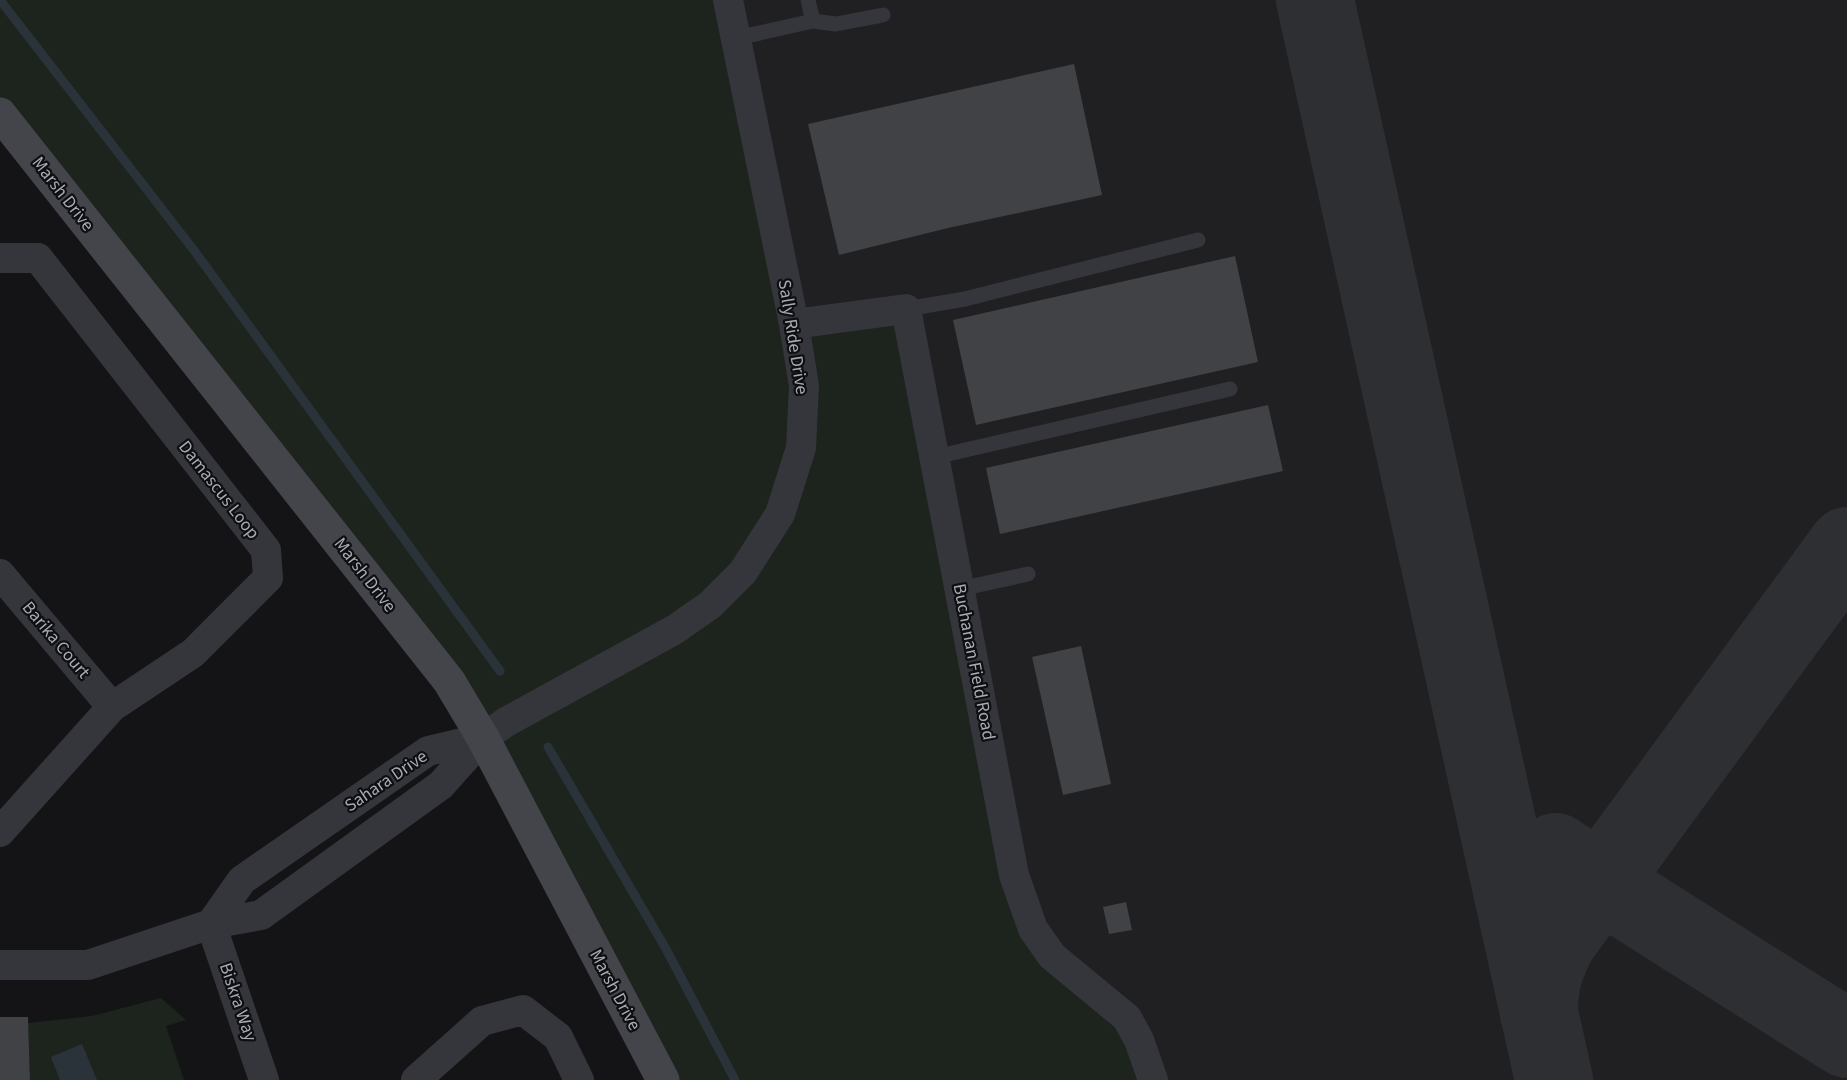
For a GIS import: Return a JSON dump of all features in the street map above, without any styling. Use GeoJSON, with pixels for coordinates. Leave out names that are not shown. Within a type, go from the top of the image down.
{"type":"FeatureCollection","features":[{"type":"Feature","properties":{"kind":"street","name":"Sally Ride Drive"},"geometry":{"type":"LineString","coordinates":[[483,738],[506,722],[674,630],[711,605],[743,572],[780,514],[801,448],[804,386],[794,324],[728,0]]}},
{"type":"Feature","properties":{"kind":"street","name":"Marsh Drive"},"geometry":{"type":"LineString","coordinates":[[0,114],[449,681],[483,738],[663,1080]]}},
{"type":"Feature","properties":{"kind":"street","name":"Damascus Loop"},"geometry":{"type":"LineString","coordinates":[[0,258],[38,258],[266,550],[268,579],[193,653],[112,707],[0,832]]}},
{"type":"Feature","properties":{"kind":"street"},"geometry":{"type":"LineString","coordinates":[[794,324],[906,309]]}},
{"type":"Feature","properties":{"kind":"street","name":"Buchanan Field Road"},"geometry":{"type":"LineString","coordinates":[[906,309],[1014,875],[1033,929],[1052,956],[1127,1018],[1139,1040],[1153,1080]]}},
{"type":"Feature","properties":{"kind":"street","name":"Barika Court"},"geometry":{"type":"LineString","coordinates":[[0,574],[112,707]]}},
{"type":"Feature","properties":{"kind":"street","name":"Sahara Drive"},"geometry":{"type":"LineString","coordinates":[[212,924],[243,879],[428,751],[483,738]]}},
{"type":"Feature","properties":{"kind":"street","name":"Sahara Drive"},"geometry":{"type":"LineString","coordinates":[[0,965],[88,965],[212,924],[261,915],[441,785],[483,738]]}},
{"type":"Feature","properties":{"kind":"street","name":"Biskra Way"},"geometry":{"type":"LineString","coordinates":[[212,924],[264,1080]]}},
{"type":"Feature","properties":{"kind":"street"},"geometry":{"type":"LineString","coordinates":[[416,1080],[482,1022],[523,1010],[558,1037],[579,1080]]}},
{"type":"Feature","properties":{"kind":"lane"},"geometry":{"type":"LineString","coordinates":[[808,0],[813,21]]}},
{"type":"Feature","properties":{"kind":"lane"},"geometry":{"type":"LineString","coordinates":[[737,38],[813,21],[836,24],[883,15]]}},
{"type":"Feature","properties":{"kind":"lane"},"geometry":{"type":"LineString","coordinates":[[906,309],[965,299],[1198,240]]}},
{"type":"Feature","properties":{"kind":"lane"},"geometry":{"type":"LineString","coordinates":[[935,457],[1230,389]]}},
{"type":"Feature","properties":{"kind":"lane"},"geometry":{"type":"LineString","coordinates":[[960,589],[1028,574]]}},
{"type":"Feature","properties":{"kind":"shaded area"},"geometry":{"type":"Polygon","coordinates":[[[0,0],[728,0],[794,324],[906,309],[1033,929],[1127,1018],[1153,1080],[663,1080],[483,738],[0,114],[0,0]]]}},
{"type":"Feature","properties":{"kind":"shaded area"},"geometry":{"type":"Polygon","coordinates":[[[728,0],[1847,0],[1847,1080],[1153,1080],[1052,956],[794,324],[728,0]]]}},
{"type":"Feature","properties":{"kind":"shaded area"},"geometry":{"type":"Polygon","coordinates":[[[161,998],[186,1020],[166,1026],[184,1080],[30,1080],[28,1023],[92,1016],[161,998]]]}},
{"type":"Feature","properties":{"kind":"shaded area"},"geometry":{"type":"Polygon","coordinates":[[[82,1044],[97,1080],[60,1080],[51,1057],[82,1044]]]}},
{"type":"Feature","properties":{"kind":"building"},"geometry":{"type":"Polygon","coordinates":[[[1074,64],[1102,195],[948,228],[839,255],[808,124],[1074,64]]]}},
{"type":"Feature","properties":{"kind":"building"},"geometry":{"type":"Polygon","coordinates":[[[1235,256],[1258,362],[976,425],[953,320],[1235,256]]]}},
{"type":"Feature","properties":{"kind":"building"},"geometry":{"type":"Polygon","coordinates":[[[1268,405],[1283,471],[1000,534],[986,468],[1268,405]]]}},
{"type":"Feature","properties":{"kind":"building"},"geometry":{"type":"Polygon","coordinates":[[[1081,646],[1111,784],[1063,795],[1032,657],[1081,646]]]}},
{"type":"Feature","properties":{"kind":"building"},"geometry":{"type":"Polygon","coordinates":[[[1126,902],[1132,930],[1109,934],[1103,907],[1126,902]]]}},
{"type":"Feature","properties":{"kind":"building"},"geometry":{"type":"Polygon","coordinates":[[[0,1017],[28,1017],[30,1080],[0,1080],[0,1017]]]}},
{"type":"Feature","properties":{"kind":"waterway"},"geometry":{"type":"LineString","coordinates":[[0,0],[196,253],[500,671]]}},
{"type":"Feature","properties":{"kind":"waterway"},"geometry":{"type":"LineString","coordinates":[[548,747],[666,949],[735,1080]]}},
{"type":"Feature","properties":{"kind":"taxiway"},"geometry":{"type":"LineString","coordinates":[[1315,0],[1554,1080]]}},
{"type":"Feature","properties":{"kind":"taxiway"},"geometry":{"type":"LineString","coordinates":[[1539,1014],[1543,976],[1558,940],[1847,546]]}},
{"type":"Feature","properties":{"kind":"taxiway"},"geometry":{"type":"LineString","coordinates":[[1556,852],[1599,882],[1847,1039]]}}]}
